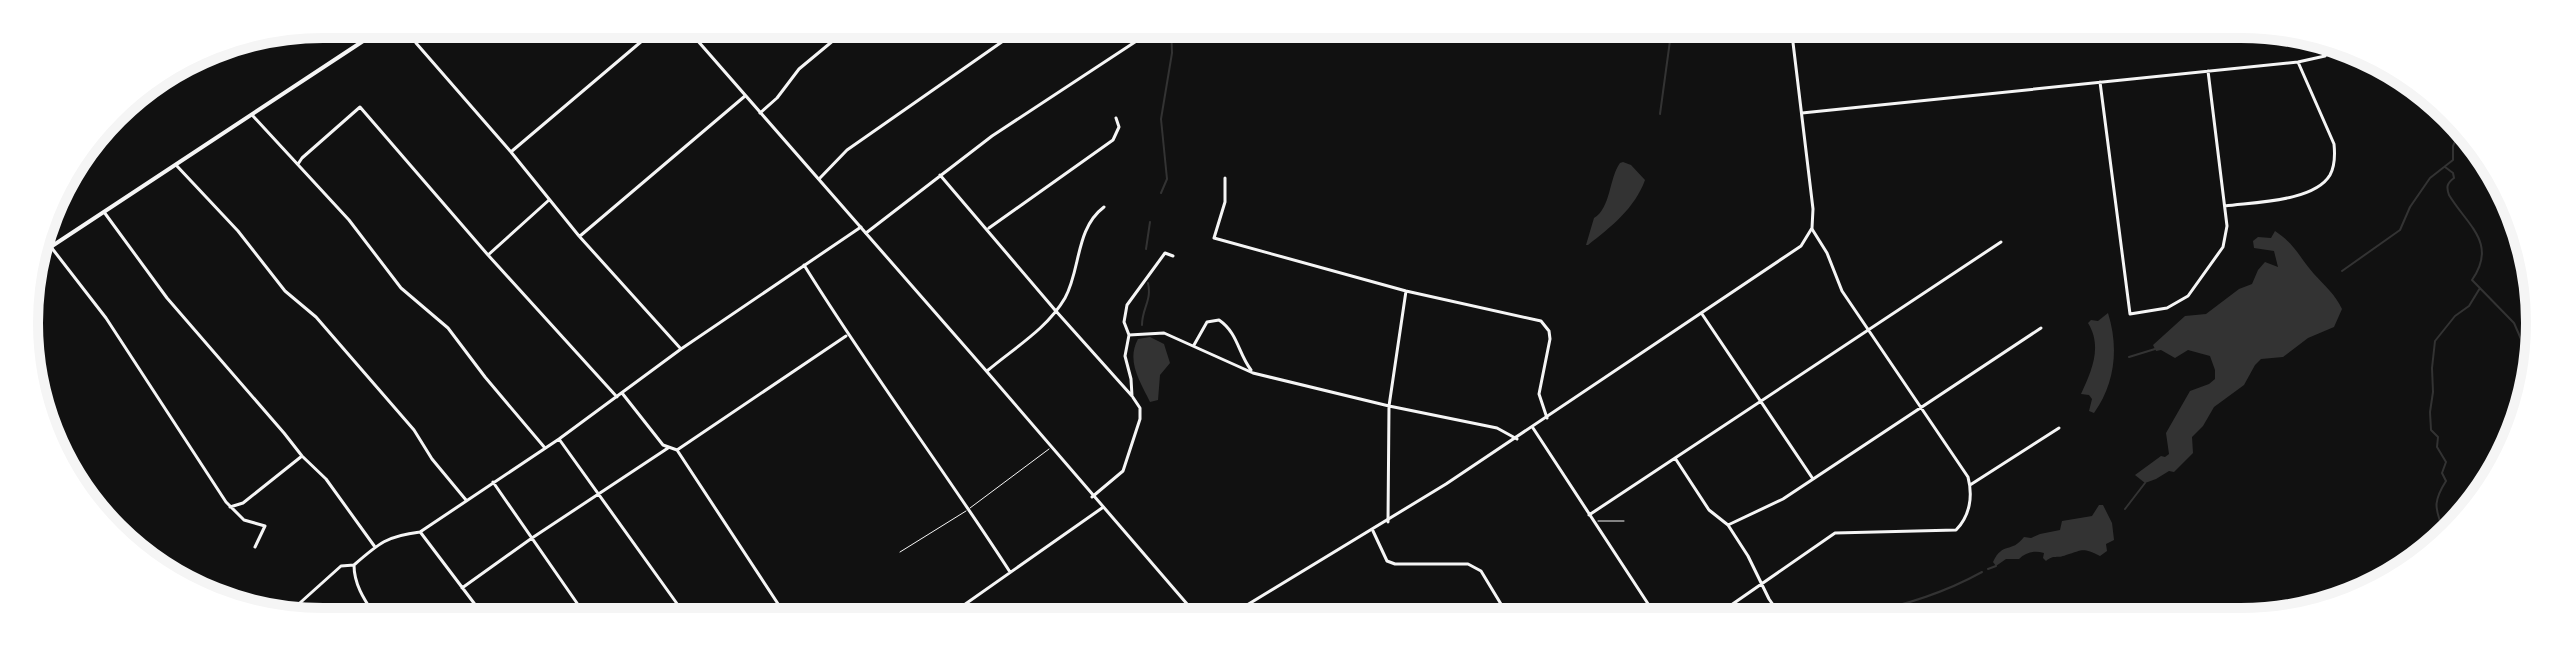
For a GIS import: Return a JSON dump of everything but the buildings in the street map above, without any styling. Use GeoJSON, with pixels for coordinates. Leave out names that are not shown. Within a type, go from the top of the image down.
{"type":"FeatureCollection","features":[{"type":"Feature","properties":{"kind":"main road"},"geometry":{"type":"LineString","coordinates":[[48,249],[368,38]]}},
{"type":"Feature","properties":{"kind":"street"},"geometry":{"type":"LineString","coordinates":[[415,38],[416,43],[579,236],[681,349]]}},
{"type":"Feature","properties":{"kind":"street"},"geometry":{"type":"LineString","coordinates":[[511,152],[645,38]]}},
{"type":"Feature","properties":{"kind":"street"},"geometry":{"type":"LineString","coordinates":[[695,38],[1190,608]]}},
{"type":"Feature","properties":{"kind":"street"},"geometry":{"type":"LineString","coordinates":[[760,113],[781,94],[799,69],[836,38]]}},
{"type":"Feature","properties":{"kind":"street"},"geometry":{"type":"LineString","coordinates":[[819,179],[847,150],[1007,38]]}},
{"type":"Feature","properties":{"kind":"street"},"geometry":{"type":"LineString","coordinates":[[1242,608],[1388,522],[1794,253],[1812,228],[1813,209],[1793,38]]}},
{"type":"Feature","properties":{"kind":"street"},"geometry":{"type":"LineString","coordinates":[[866,233],[992,136],[1138,40]]}},
{"type":"Feature","properties":{"kind":"street"},"geometry":{"type":"LineString","coordinates":[[1802,113],[2298,62],[2325,56]]}},
{"type":"Feature","properties":{"kind":"street"},"geometry":{"type":"LineString","coordinates":[[2225,206],[2305,194],[2321,186],[2331,174],[2334,144],[2298,62]]}},
{"type":"Feature","properties":{"kind":"street"},"geometry":{"type":"LineString","coordinates":[[2100,82],[2130,314],[2167,308],[2188,296],[2223,247],[2227,226],[2208,71]]}},
{"type":"Feature","properties":{"kind":"street"},"geometry":{"type":"LineString","coordinates":[[579,236],[745,96]]}},
{"type":"Feature","properties":{"kind":"street"},"geometry":{"type":"LineString","coordinates":[[298,164],[360,107],[617,397]]}},
{"type":"Feature","properties":{"kind":"street"},"geometry":{"type":"LineString","coordinates":[[252,115],[349,220],[401,288],[448,328],[545,448]]}},
{"type":"Feature","properties":{"kind":"street"},"geometry":{"type":"LineString","coordinates":[[988,228],[1113,140],[1119,127],[1116,118]]}},
{"type":"Feature","properties":{"kind":"street"},"geometry":{"type":"LineString","coordinates":[[176,165],[238,231],[285,291],[316,317],[414,430],[432,459],[466,500]]}},
{"type":"Feature","properties":{"kind":"street"},"geometry":{"type":"LineString","coordinates":[[940,175],[1140,408],[1140,419],[1123,471],[1092,497]]}},
{"type":"Feature","properties":{"kind":"street"},"geometry":{"type":"LineString","coordinates":[[1225,178],[1225,202],[1214,238],[1406,291],[1541,321],[1549,331],[1550,339],[1539,394],[1547,418]]}},
{"type":"Feature","properties":{"kind":"street"},"geometry":{"type":"LineString","coordinates":[[488,255],[549,200]]}},
{"type":"Feature","properties":{"kind":"street"},"geometry":{"type":"LineString","coordinates":[[987,371],[1034,334],[1064,299],[1080,245],[1096,213],[1104,207]]}},
{"type":"Feature","properties":{"kind":"street"},"geometry":{"type":"LineString","coordinates":[[104,212],[167,298],[302,456],[326,479],[375,547]]}},
{"type":"Feature","properties":{"kind":"street"},"geometry":{"type":"LineString","coordinates":[[295,607],[341,566],[354,565],[375,547],[396,535],[420,532],[559,439],[681,349],[861,227]]}},
{"type":"Feature","properties":{"kind":"street"},"geometry":{"type":"LineString","coordinates":[[1728,608],[1835,533],[1956,530],[1965,521],[1971,491],[1968,477],[1842,291],[1827,253],[1812,228]]}},
{"type":"Feature","properties":{"kind":"street"},"geometry":{"type":"LineString","coordinates":[[1589,515],[2001,242]]}},
{"type":"Feature","properties":{"kind":"street"},"geometry":{"type":"LineString","coordinates":[[51,247],[106,318],[230,507],[244,520],[265,526],[255,547]]}},
{"type":"Feature","properties":{"kind":"street"},"geometry":{"type":"LineString","coordinates":[[1132,396],[1125,356],[1129,335],[1124,322],[1127,305],[1165,253],[1173,256]]}},
{"type":"Feature","properties":{"kind":"street"},"geometry":{"type":"LineString","coordinates":[[804,265],[848,335],[970,509],[1010,572]]}},
{"type":"Feature","properties":{"kind":"street"},"geometry":{"type":"LineString","coordinates":[[1388,522],[1389,406],[1406,291]]}},
{"type":"Feature","properties":{"kind":"street"},"geometry":{"type":"LineString","coordinates":[[1702,314],[1813,479]]}},
{"type":"Feature","properties":{"kind":"street"},"geometry":{"type":"LineString","coordinates":[[1194,345],[1207,322],[1219,320],[1231,329],[1242,357],[1253,373]]}},
{"type":"Feature","properties":{"kind":"street"},"geometry":{"type":"LineString","coordinates":[[1728,525],[1783,499],[2041,328]]}},
{"type":"Feature","properties":{"kind":"street"},"geometry":{"type":"LineString","coordinates":[[1129,335],[1164,333],[1253,373],[1497,428],[1517,439]]}},
{"type":"Feature","properties":{"kind":"street"},"geometry":{"type":"LineString","coordinates":[[677,450],[848,335]]}},
{"type":"Feature","properties":{"kind":"street"},"geometry":{"type":"LineString","coordinates":[[622,393],[668,448],[677,450],[781,608]]}},
{"type":"Feature","properties":{"kind":"street"},"geometry":{"type":"LineString","coordinates":[[1533,428],[1651,608]]}},
{"type":"Feature","properties":{"kind":"street"},"geometry":{"type":"LineString","coordinates":[[1970,485],[2059,428]]}},
{"type":"Feature","properties":{"kind":"street"},"geometry":{"type":"LineString","coordinates":[[559,439],[680,608]]}},
{"type":"Feature","properties":{"kind":"street"},"geometry":{"type":"LineString","coordinates":[[462,588],[668,448]]}},
{"type":"Feature","properties":{"kind":"street"},"geometry":{"type":"LineString","coordinates":[[230,507],[243,503],[302,456]]}},
{"type":"Feature","properties":{"kind":"street"},"geometry":{"type":"LineString","coordinates":[[1675,458],[1709,510],[1728,525],[1776,608]]}},
{"type":"Feature","properties":{"kind":"street"},"geometry":{"type":"LineString","coordinates":[[493,482],[580,608]]}},
{"type":"Feature","properties":{"kind":"street"},"geometry":{"type":"LineString","coordinates":[[959,608],[1102,508]]}},
{"type":"Feature","properties":{"kind":"street"},"geometry":{"type":"LineString","coordinates":[[1373,531],[1387,561],[1395,564],[1468,564],[1481,571],[1503,608]]}},
{"type":"Feature","properties":{"kind":"street"},"geometry":{"type":"LineString","coordinates":[[420,532],[477,608]]}},
{"type":"Feature","properties":{"kind":"street"},"geometry":{"type":"LineString","coordinates":[[354,565],[361,594],[370,608]]}},
{"type":"Feature","properties":{"kind":"lane"},"geometry":{"type":"LineString","coordinates":[[900,552],[970,509],[1051,447]]}},
{"type":"Feature","properties":{"kind":"lane"},"geometry":{"type":"LineString","coordinates":[[1593,521],[1624,521]]}},
{"type":"Feature","properties":{"kind":"shaded area"},"geometry":{"type":"Polygon","coordinates":[[[1623,162],[1631,165],[1645,180],[1641,190],[1621,216],[1586,245],[1594,218],[1604,207],[1616,169],[1623,162]]]}},
{"type":"Feature","properties":{"kind":"shaded area"},"geometry":{"type":"Polygon","coordinates":[[[2275,231],[2293,246],[2339,304],[2342,309],[2334,327],[2308,338],[2283,357],[2261,359],[2244,385],[2214,407],[2192,437],[2193,453],[2174,472],[2169,471],[2145,483],[2135,475],[2161,456],[2169,454],[2166,433],[2190,391],[2215,379],[2210,356],[2188,350],[2175,358],[2161,350],[2156,351],[2153,345],[2185,316],[2206,314],[2239,289],[2252,284],[2265,262],[2278,267],[2274,251],[2254,248],[2253,241],[2258,237],[2271,238],[2275,231]]]}},
{"type":"Feature","properties":{"kind":"shaded area"},"geometry":{"type":"Polygon","coordinates":[[[2108,313],[2113,339],[2113,365],[2107,390],[2094,413],[2089,411],[2092,399],[2089,395],[2081,394],[2092,368],[2095,350],[2088,323],[2098,321],[2108,313]]]}},
{"type":"Feature","properties":{"kind":"shaded area"},"geometry":{"type":"Polygon","coordinates":[[[1150,337],[1164,344],[1170,363],[1160,375],[1158,400],[1150,402],[1136,371],[1133,355],[1138,339],[1150,337]]]}},
{"type":"Feature","properties":{"kind":"shaded area"},"geometry":{"type":"Polygon","coordinates":[[[2099,505],[2103,505],[2112,523],[2114,540],[2106,544],[2107,551],[2100,556],[2083,550],[2046,561],[2044,553],[2034,552],[2019,559],[2006,559],[1996,566],[1993,562],[2000,552],[2024,537],[2060,530],[2062,521],[2092,516],[2099,505]]]}},
{"type":"Feature","properties":{"kind":"waterway"},"geometry":{"type":"LineString","coordinates":[[1161,193],[1167,179],[1161,119],[1172,53],[1171,38]]}},
{"type":"Feature","properties":{"kind":"waterway"},"geometry":{"type":"LineString","coordinates":[[1660,114],[1670,38]]}},
{"type":"Feature","properties":{"kind":"waterway"},"geometry":{"type":"LineString","coordinates":[[2342,271],[2400,230],[2410,207],[2430,178],[2453,160],[2457,137]]}},
{"type":"Feature","properties":{"kind":"waterway"},"geometry":{"type":"LineString","coordinates":[[2445,167],[2454,178],[2448,185],[2449,195],[2481,245],[2479,267],[2472,280],[2514,323],[2525,347]]}},
{"type":"Feature","properties":{"kind":"waterway"},"geometry":{"type":"LineString","coordinates":[[1146,249],[1150,222]]}},
{"type":"Feature","properties":{"kind":"waterway"},"geometry":{"type":"LineString","coordinates":[[1142,325],[1149,295],[1148,283]]}},
{"type":"Feature","properties":{"kind":"waterway"},"geometry":{"type":"LineString","coordinates":[[2442,526],[2436,506],[2446,481],[2442,473],[2446,462],[2437,447],[2438,437],[2431,430],[2430,412],[2435,341],[2455,316],[2469,306],[2480,288]]}},
{"type":"Feature","properties":{"kind":"waterway"},"geometry":{"type":"LineString","coordinates":[[2129,357],[2155,349]]}},
{"type":"Feature","properties":{"kind":"waterway"},"geometry":{"type":"LineString","coordinates":[[2125,509],[2145,483]]}},
{"type":"Feature","properties":{"kind":"waterway"},"geometry":{"type":"LineString","coordinates":[[1988,569],[1996,566]]}},
{"type":"Feature","properties":{"kind":"waterway"},"geometry":{"type":"LineString","coordinates":[[1887,608],[1923,598],[1982,572]]}}]}
